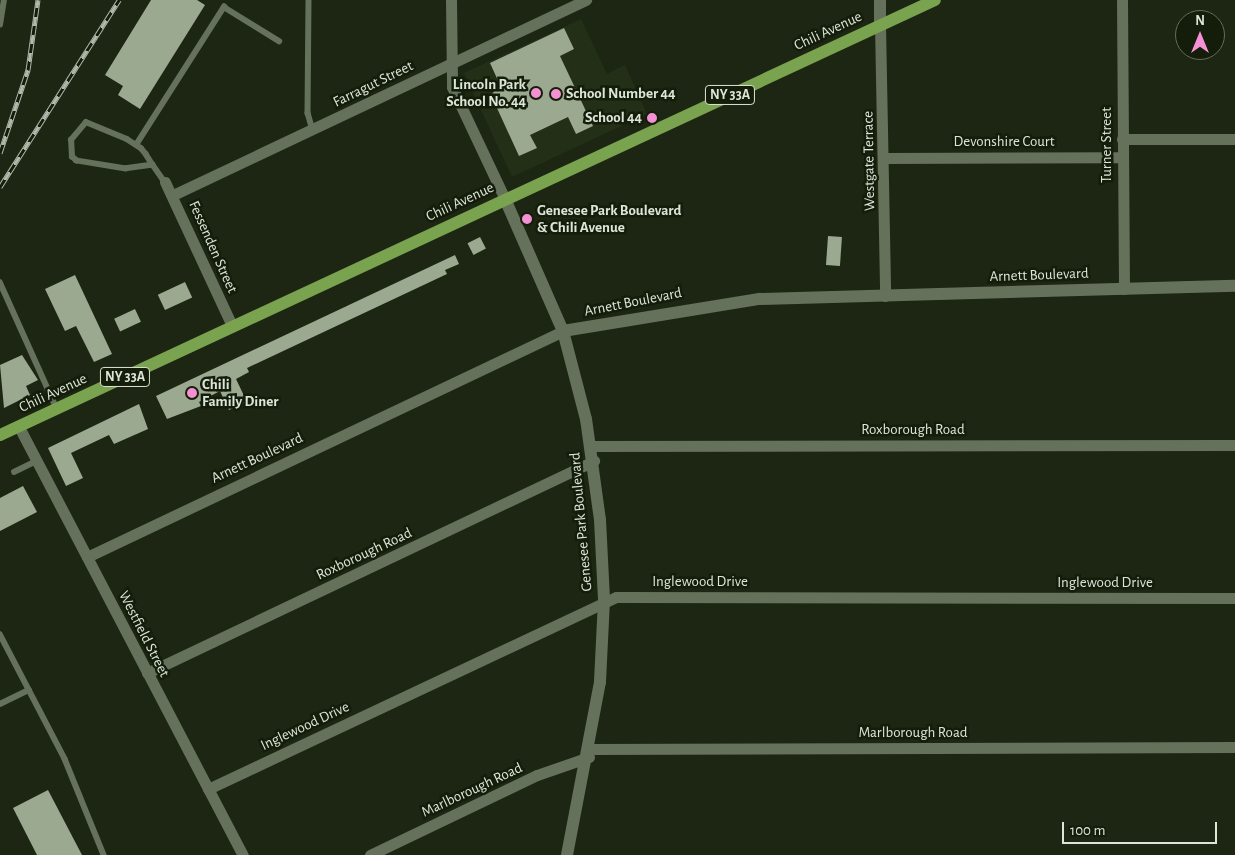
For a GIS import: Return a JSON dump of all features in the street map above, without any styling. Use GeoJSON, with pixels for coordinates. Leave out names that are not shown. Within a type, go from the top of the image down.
{"type":"FeatureCollection","features":[{"type":"Feature","properties":{"kind":"main road","name":"Chili Avenue"},"geometry":{"type":"LineString","coordinates":[[0,435],[935,0]]}},
{"type":"Feature","properties":{"kind":"street"},"geometry":{"type":"LineString","coordinates":[[451,0],[453,89],[505,199]]}},
{"type":"Feature","properties":{"kind":"street","name":"Farragut Street"},"geometry":{"type":"LineString","coordinates":[[173,195],[586,0]]}},
{"type":"Feature","properties":{"kind":"street"},"geometry":{"type":"LineString","coordinates":[[880,0],[880,25]]}},
{"type":"Feature","properties":{"kind":"street","name":"Turner Street"},"geometry":{"type":"LineString","coordinates":[[1122,0],[1124,289]]}},
{"type":"Feature","properties":{"kind":"street","name":"Westgate Terrace"},"geometry":{"type":"LineString","coordinates":[[880,25],[885,158],[886,296]]}},
{"type":"Feature","properties":{"kind":"street"},"geometry":{"type":"LineString","coordinates":[[1122,140],[1235,139]]}},
{"type":"Feature","properties":{"kind":"street","name":"Devonshire Court"},"geometry":{"type":"LineString","coordinates":[[885,158],[1122,157]]}},
{"type":"Feature","properties":{"kind":"street","name":"Fessenden Street"},"geometry":{"type":"LineString","coordinates":[[165,182],[173,195],[232,326]]}},
{"type":"Feature","properties":{"kind":"street","name":"Genesee Park Boulevard"},"geometry":{"type":"LineString","coordinates":[[505,199],[563,332],[594,462],[604,600],[600,682],[590,753],[567,855]]}},
{"type":"Feature","properties":{"kind":"street","name":"Arnett Boulevard"},"geometry":{"type":"LineString","coordinates":[[87,557],[563,332],[727,302],[1235,286]]}},
{"type":"Feature","properties":{"kind":"street","name":"Westfield Street"},"geometry":{"type":"LineString","coordinates":[[19,426],[243,855]]}},
{"type":"Feature","properties":{"kind":"street","name":"Roxborough Road"},"geometry":{"type":"LineString","coordinates":[[591,446],[1235,445]]}},
{"type":"Feature","properties":{"kind":"street","name":"Roxborough Road"},"geometry":{"type":"LineString","coordinates":[[147,673],[594,462]]}},
{"type":"Feature","properties":{"kind":"street","name":"Inglewood Drive"},"geometry":{"type":"LineString","coordinates":[[208,789],[604,600],[1235,598]]}},
{"type":"Feature","properties":{"kind":"street","name":"Marlborough Road"},"geometry":{"type":"LineString","coordinates":[[370,855],[590,753],[1235,747]]}},
{"type":"Feature","properties":{"kind":"lane"},"geometry":{"type":"LineString","coordinates":[[0,25],[4,0]]}},
{"type":"Feature","properties":{"kind":"lane"},"geometry":{"type":"LineString","coordinates":[[309,0],[308,113],[313,130]]}},
{"type":"Feature","properties":{"kind":"lane"},"geometry":{"type":"LineString","coordinates":[[136,144],[224,7],[279,41]]}},
{"type":"Feature","properties":{"kind":"lane"},"geometry":{"type":"LineString","coordinates":[[153,165],[126,169],[77,161],[70,149],[79,126],[86,122],[136,144],[153,165],[165,182]]}},
{"type":"Feature","properties":{"kind":"lane"},"geometry":{"type":"LineString","coordinates":[[0,282],[57,409]]}},
{"type":"Feature","properties":{"kind":"lane"},"geometry":{"type":"LineString","coordinates":[[14,472],[37,461]]}},
{"type":"Feature","properties":{"kind":"lane"},"geometry":{"type":"LineString","coordinates":[[0,634],[65,759],[104,855]]}},
{"type":"Feature","properties":{"kind":"lane"},"geometry":{"type":"LineString","coordinates":[[0,704],[29,690]]}},
{"type":"Feature","properties":{"kind":"shaded area","name":"School Number 44"},"geometry":{"type":"Polygon","coordinates":[[[581,19],[607,74],[625,65],[647,114],[512,177],[464,73],[581,19]]]}},
{"type":"Feature","properties":{"kind":"building"},"geometry":{"type":"Polygon","coordinates":[[[151,0],[197,0],[205,5],[140,109],[118,95],[123,86],[105,75],[151,0]]]}},
{"type":"Feature","properties":{"kind":"building","name":"Lincoln Park School No. 44"},"geometry":{"type":"Polygon","coordinates":[[[564,28],[574,49],[560,56],[593,126],[576,134],[568,117],[530,135],[537,148],[519,156],[491,95],[500,85],[490,63],[564,28]]]}},
{"type":"Feature","properties":{"kind":"building"},"geometry":{"type":"Polygon","coordinates":[[[828,236],[842,237],[840,266],[826,265],[828,236]]]}},
{"type":"Feature","properties":{"kind":"building"},"geometry":{"type":"Polygon","coordinates":[[[480,237],[486,249],[473,255],[468,243],[480,237]]]}},
{"type":"Feature","properties":{"kind":"building"},"geometry":{"type":"Polygon","coordinates":[[[455,255],[459,264],[445,270],[447,274],[247,368],[249,372],[236,379],[247,402],[229,410],[220,391],[199,402],[201,406],[167,419],[156,396],[455,255]]]}},
{"type":"Feature","properties":{"kind":"building"},"geometry":{"type":"Polygon","coordinates":[[[75,275],[112,354],[94,362],[76,326],[65,331],[45,289],[75,275]]]}},
{"type":"Feature","properties":{"kind":"building"},"geometry":{"type":"Polygon","coordinates":[[[185,282],[192,297],[165,310],[158,295],[185,282]]]}},
{"type":"Feature","properties":{"kind":"building"},"geometry":{"type":"Polygon","coordinates":[[[135,309],[141,322],[120,331],[114,319],[135,309]]]}},
{"type":"Feature","properties":{"kind":"building"},"geometry":{"type":"Polygon","coordinates":[[[22,355],[38,380],[26,386],[30,395],[4,408],[0,365],[22,355]]]}},
{"type":"Feature","properties":{"kind":"building"},"geometry":{"type":"Polygon","coordinates":[[[139,404],[148,429],[114,444],[109,435],[71,453],[83,478],[66,486],[48,448],[139,404]]]}},
{"type":"Feature","properties":{"kind":"building"},"geometry":{"type":"Polygon","coordinates":[[[23,486],[37,512],[0,531],[0,498],[23,486]]]}},
{"type":"Feature","properties":{"kind":"building"},"geometry":{"type":"Polygon","coordinates":[[[48,790],[82,855],[37,855],[13,808],[48,790]]]}},
{"type":"Feature","properties":{"kind":"railway"},"geometry":{"type":"LineString","coordinates":[[0,153],[28,70],[38,0]]}},
{"type":"Feature","properties":{"kind":"railway"},"geometry":{"type":"LineString","coordinates":[[0,187],[119,0]]}},
{"type":"Feature","properties":{"kind":"place","name":"Lincoln Park School No. 44"},"geometry":{"type":"Point","coordinates":[536,93]}},
{"type":"Feature","properties":{"kind":"place","name":"School Number 44"},"geometry":{"type":"Point","coordinates":[556,94]}},
{"type":"Feature","properties":{"kind":"place","name":"School 44"},"geometry":{"type":"Point","coordinates":[652,118]}},
{"type":"Feature","properties":{"kind":"place","name":"Genesee Park Boulevard & Chili Avenue"},"geometry":{"type":"Point","coordinates":[527,219]}},
{"type":"Feature","properties":{"kind":"place","name":"Chili Family Diner"},"geometry":{"type":"Point","coordinates":[192,393]}}]}
